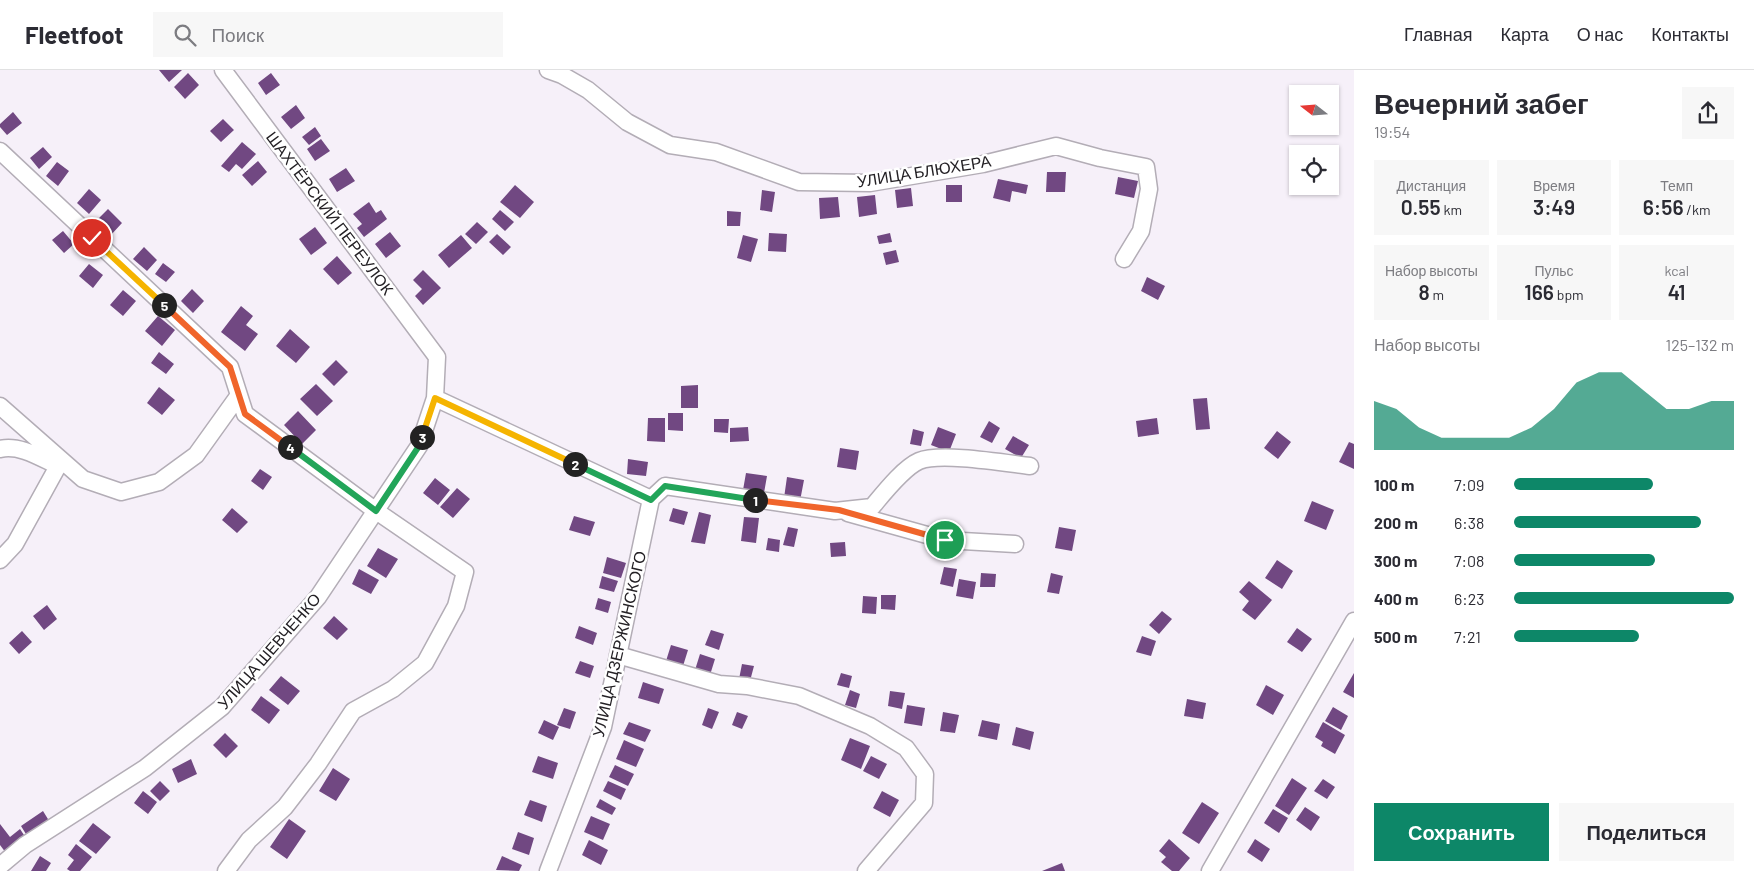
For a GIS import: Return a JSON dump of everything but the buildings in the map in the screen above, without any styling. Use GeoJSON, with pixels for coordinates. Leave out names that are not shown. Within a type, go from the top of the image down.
{"type":"FeatureCollection","features":[{"type":"Feature","properties":{"kind":"street","name":"ШАХТЁРСКИЙ ПЕРЕУЛОК"},"geometry":{"type":"LineString","coordinates":[[223,70],[438,357]]}},
{"type":"Feature","properties":{"kind":"street","name":"УЛИЦА БЛЮХЕРА"},"geometry":{"type":"LineString","coordinates":[[548,70],[562,75],[588,90],[627,122],[670,145],[716,152],[799,182],[870,183],[983,164],[1056,146],[1100,158],[1146,167],[1149,189],[1141,230],[1124,259]]}},
{"type":"Feature","properties":{"kind":"street"},"geometry":{"type":"LineString","coordinates":[[0,151],[230,367],[245,414],[376,511],[465,572],[456,606],[425,663],[393,689],[353,711],[318,764],[285,807],[249,840],[226,871]]}},
{"type":"Feature","properties":{"kind":"street","name":"УЛИЦА ШЕВЧЕНКО"},"geometry":{"type":"LineString","coordinates":[[0,866],[25,845],[145,768],[222,707],[318,596],[419,446],[435,398],[438,357]]}},
{"type":"Feature","properties":{"kind":"street"},"geometry":{"type":"LineString","coordinates":[[0,406],[61,464],[83,479],[121,492],[159,482],[196,455],[239,395]]}},
{"type":"Feature","properties":{"kind":"street"},"geometry":{"type":"LineString","coordinates":[[435,398],[651,500],[665,486],[711,494],[839,510],[945,540],[1015,544]]}},
{"type":"Feature","properties":{"kind":"street"},"geometry":{"type":"LineString","coordinates":[[0,449],[9,447],[61,464]]}},
{"type":"Feature","properties":{"kind":"street"},"geometry":{"type":"LineString","coordinates":[[839,510],[872,507],[893,481],[918,461],[938,458],[986,460],[1030,466]]}},
{"type":"Feature","properties":{"kind":"street"},"geometry":{"type":"LineString","coordinates":[[0,560],[15,544],[61,464]]}},
{"type":"Feature","properties":{"kind":"street","name":"УЛИЦА ДЗЕРЖИНСКОГО"},"geometry":{"type":"LineString","coordinates":[[548,871],[602,726],[651,500]]}},
{"type":"Feature","properties":{"kind":"street"},"geometry":{"type":"LineString","coordinates":[[1210,871],[1354,621]]}},
{"type":"Feature","properties":{"kind":"street"},"geometry":{"type":"LineString","coordinates":[[618,655],[719,684],[747,686],[799,696],[870,726],[906,748],[925,774],[924,803],[866,871]]}},
{"type":"Feature","properties":{"kind":"route"},"geometry":{"type":"LineString","coordinates":[[92,238],[230,367],[245,414],[376,511],[419,446],[435,398],[651,500],[665,486],[835,511],[839,510],[945,540]]}}]}
